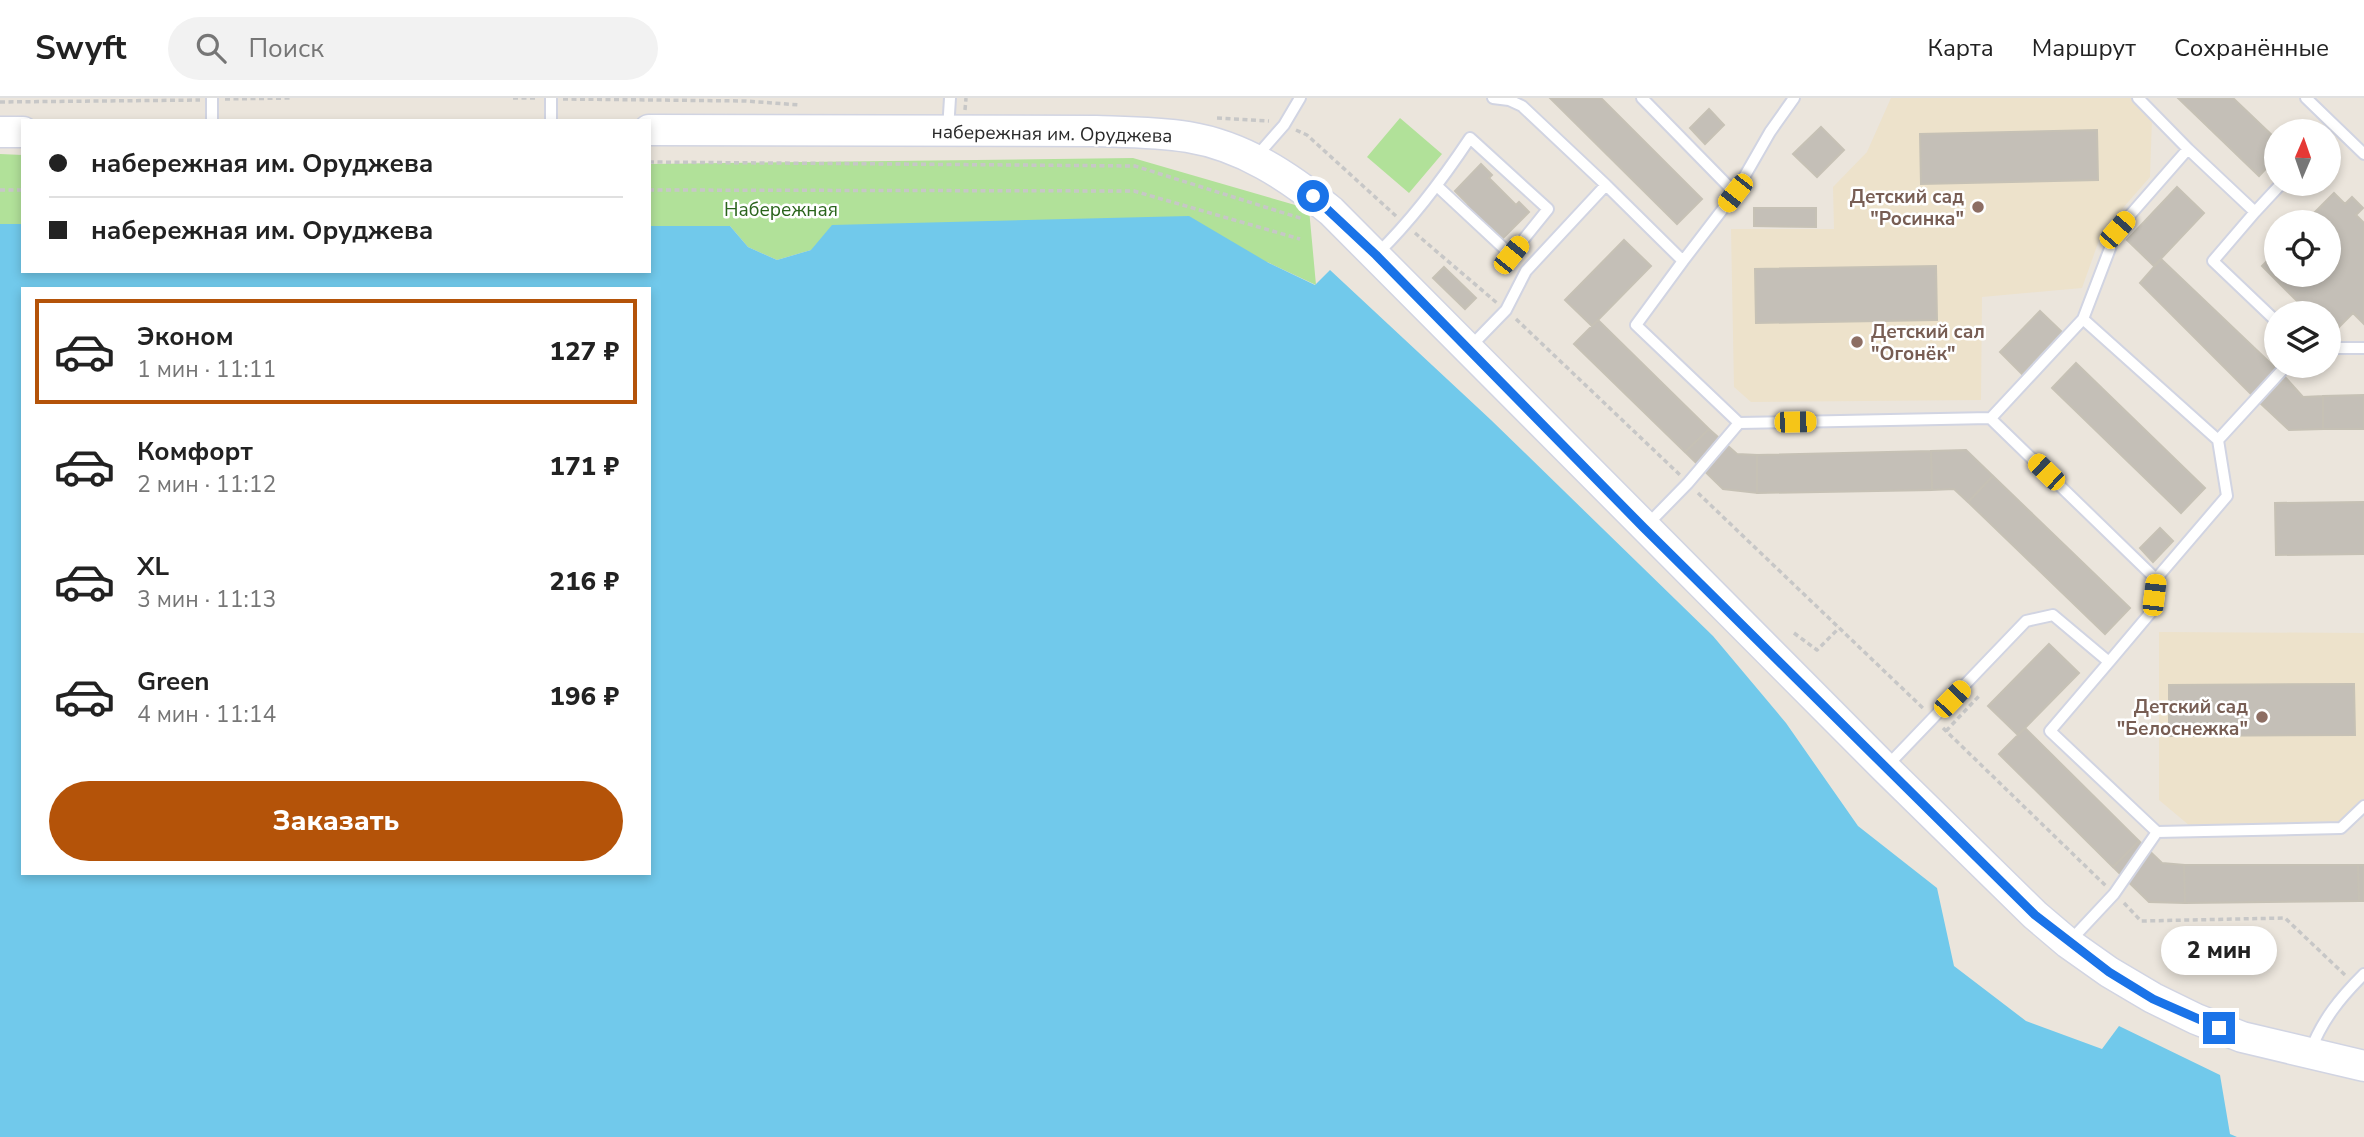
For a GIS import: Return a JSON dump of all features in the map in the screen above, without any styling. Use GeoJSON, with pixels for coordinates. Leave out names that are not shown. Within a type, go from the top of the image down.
{"type":"FeatureCollection","features":[{"type":"Feature","properties":{"kind":"street","name":"набережная им. Оруджева"},"geometry":{"type":"LineString","coordinates":[[651,130],[954,120],[1188,137],[1218,144],[1255,158],[1304,189],[1331,211],[1885,768],[2035,915],[2068,943],[2153,999],[2196,1019],[2242,1037],[2364,1066]]}},
{"type":"Feature","properties":{"kind":"street"},"geometry":{"type":"LineString","coordinates":[[0,132],[21,132]]}},
{"type":"Feature","properties":{"kind":"lane"},"geometry":{"type":"LineString","coordinates":[[551,98],[551,119]]}},
{"type":"Feature","properties":{"kind":"lane"},"geometry":{"type":"LineString","coordinates":[[950,98],[954,120]]}},
{"type":"Feature","properties":{"kind":"lane"},"geometry":{"type":"LineString","coordinates":[[1255,158],[1284,125],[1300,98]]}},
{"type":"Feature","properties":{"kind":"lane"},"geometry":{"type":"LineString","coordinates":[[1493,98],[1509,100],[1522,106],[1683,261]]}},
{"type":"Feature","properties":{"kind":"lane"},"geometry":{"type":"LineString","coordinates":[[1642,98],[1735,193]]}},
{"type":"Feature","properties":{"kind":"lane"},"geometry":{"type":"LineString","coordinates":[[1794,98],[1770,132],[1735,193],[1636,325],[1739,424],[1991,418],[2156,579]]}},
{"type":"Feature","properties":{"kind":"lane"},"geometry":{"type":"LineString","coordinates":[[2138,98],[2255,212]]}},
{"type":"Feature","properties":{"kind":"lane"},"geometry":{"type":"LineString","coordinates":[[2306,98],[2324,119]]}},
{"type":"Feature","properties":{"kind":"lane"},"geometry":{"type":"LineString","coordinates":[[212,99],[212,119]]}},
{"type":"Feature","properties":{"kind":"lane"},"geometry":{"type":"LineString","coordinates":[[2342,137],[2364,154]]}},
{"type":"Feature","properties":{"kind":"lane"},"geometry":{"type":"LineString","coordinates":[[1376,255],[1406,225],[1470,138],[1548,209],[1511,255],[1437,186]]}},
{"type":"Feature","properties":{"kind":"lane"},"geometry":{"type":"LineString","coordinates":[[1991,418],[2083,319],[2117,230],[2188,149]]}},
{"type":"Feature","properties":{"kind":"lane"},"geometry":{"type":"LineString","coordinates":[[1468,349],[1506,310],[1526,271],[1606,185]]}},
{"type":"Feature","properties":{"kind":"lane"},"geometry":{"type":"LineString","coordinates":[[2264,310],[2213,261],[2270,196]]}},
{"type":"Feature","properties":{"kind":"lane"},"geometry":{"type":"LineString","coordinates":[[2083,319],[2218,440],[2227,496],[2156,579],[2152,611],[2050,731],[2157,832],[2341,828],[2364,806]]}},
{"type":"Feature","properties":{"kind":"lane"},"geometry":{"type":"LineString","coordinates":[[2341,348],[2364,348]]}},
{"type":"Feature","properties":{"kind":"lane"},"geometry":{"type":"LineString","coordinates":[[2218,440],[2275,378]]}},
{"type":"Feature","properties":{"kind":"lane"},"geometry":{"type":"LineString","coordinates":[[1644,528],[1688,483],[1739,424]]}},
{"type":"Feature","properties":{"kind":"lane"},"geometry":{"type":"LineString","coordinates":[[1885,768],[2026,621],[2053,615],[2109,662]]}},
{"type":"Feature","properties":{"kind":"lane"},"geometry":{"type":"LineString","coordinates":[[2068,943],[2114,894],[2157,832]]}},
{"type":"Feature","properties":{"kind":"lane"},"geometry":{"type":"LineString","coordinates":[[2310,1052],[2318,1029],[2334,1005],[2364,974]]}},
{"type":"Feature","properties":{"kind":"path"},"geometry":{"type":"LineString","coordinates":[[0,103],[290,98]]}},
{"type":"Feature","properties":{"kind":"path"},"geometry":{"type":"LineString","coordinates":[[513,98],[744,102],[813,106]]}},
{"type":"Feature","properties":{"kind":"path"},"geometry":{"type":"LineString","coordinates":[[1215,118],[1268,121],[1307,135],[1406,225],[1506,310],[1934,718],[2141,921],[2285,918],[2354,984]]}},
{"type":"Feature","properties":{"kind":"path"},"geometry":{"type":"LineString","coordinates":[[651,162],[1135,166],[1303,219]]}},
{"type":"Feature","properties":{"kind":"path"},"geometry":{"type":"LineString","coordinates":[[0,190],[21,190]]}},
{"type":"Feature","properties":{"kind":"path"},"geometry":{"type":"LineString","coordinates":[[651,190],[1134,191],[1300,239]]}},
{"type":"Feature","properties":{"kind":"path"},"geometry":{"type":"LineString","coordinates":[[1794,633],[1817,650],[1839,628]]}},
{"type":"Feature","properties":{"kind":"path"},"geometry":{"type":"LineString","coordinates":[[1945,731],[1979,696]]}},
{"type":"Feature","properties":{"kind":"shaded area"},"geometry":{"type":"Polygon","coordinates":[[[1891,98],[2132,98],[2152,118],[2150,177],[2102,232],[2082,288],[1982,297],[1981,400],[1751,402],[1734,387],[1731,229],[1834,229],[1833,187],[1867,152],[1891,98]]]}},
{"type":"Feature","properties":{"kind":"shaded area","name":"Детский сад \"Белоснежка\""},"geometry":{"type":"Polygon","coordinates":[[[2159,632],[2364,633],[2364,800],[2340,823],[2190,826],[2159,800],[2159,632]]]}},
{"type":"Feature","properties":{"kind":"green space"},"geometry":{"type":"Polygon","coordinates":[[[1400,118],[1442,154],[1409,193],[1367,157],[1400,118]]]}},
{"type":"Feature","properties":{"kind":"green space"},"geometry":{"type":"Polygon","coordinates":[[[0,154],[21,155],[21,224],[0,224],[0,154]]]}},
{"type":"Feature","properties":{"kind":"green space","name":"Набережная"},"geometry":{"type":"Polygon","coordinates":[[[1133,158],[1309,209],[1316,285],[1267,262],[811,250],[777,260],[748,247],[730,226],[651,226],[651,164],[1133,158]]]}},
{"type":"Feature","properties":{"kind":"water"},"geometry":{"type":"Polygon","coordinates":[[[1189,216],[1267,262],[1315,285],[1330,270],[1491,420],[1713,636],[1786,723],[1858,826],[1937,888],[1954,966],[2026,1021],[2102,1049],[2119,1026],[2220,1075],[2230,1134],[2237,1137],[0,1137],[0,224],[21,224],[21,273],[651,273],[651,226],[730,226],[748,247],[777,260],[811,250],[832,225],[1189,216]]]}},
{"type":"Feature","properties":{"kind":"building"},"geometry":{"type":"Polygon","coordinates":[[[1550,98],[1601,98],[1702,199],[1677,224],[1550,98]]]}},
{"type":"Feature","properties":{"kind":"building"},"geometry":{"type":"Polygon","coordinates":[[[2178,98],[2233,98],[2264,128],[2264,171],[2259,176],[2178,98]]]}},
{"type":"Feature","properties":{"kind":"building"},"geometry":{"type":"Polygon","coordinates":[[[1709,109],[1724,125],[1705,144],[1690,128],[1709,109]]]}},
{"type":"Feature","properties":{"kind":"building"},"geometry":{"type":"Polygon","coordinates":[[[1821,127],[1844,150],[1817,177],[1793,154],[1821,127]]]}},
{"type":"Feature","properties":{"kind":"building"},"geometry":{"type":"Polygon","coordinates":[[[2097,130],[2098,180],[1921,184],[1920,134],[2097,130]]]}},
{"type":"Feature","properties":{"kind":"building"},"geometry":{"type":"Polygon","coordinates":[[[1481,164],[1492,175],[1489,178],[1516,205],[1519,202],[1529,212],[1503,238],[1466,207],[1468,204],[1455,191],[1481,164]]]}},
{"type":"Feature","properties":{"kind":"building"},"geometry":{"type":"Polygon","coordinates":[[[2177,187],[2204,213],[2154,266],[2127,240],[2177,187]]]}},
{"type":"Feature","properties":{"kind":"building"},"geometry":{"type":"Polygon","coordinates":[[[2331,196],[2337,196],[2345,204],[2352,197],[2363,208],[2356,215],[2364,223],[2364,324],[2353,313],[2341,325],[2341,301],[2297,301],[2283,287],[2341,287],[2341,210],[2317,210],[2331,196]]]}},
{"type":"Feature","properties":{"kind":"building"},"geometry":{"type":"Polygon","coordinates":[[[1754,208],[1816,208],[1816,227],[1754,226],[1754,208]]]}},
{"type":"Feature","properties":{"kind":"building"},"geometry":{"type":"Polygon","coordinates":[[[1624,240],[1651,266],[1592,326],[1565,300],[1624,240]]]}},
{"type":"Feature","properties":{"kind":"building"},"geometry":{"type":"Polygon","coordinates":[[[2161,259],[2264,357],[2264,378],[2284,378],[2260,403],[2140,283],[2161,259]]]}},
{"type":"Feature","properties":{"kind":"building"},"geometry":{"type":"Polygon","coordinates":[[[1936,266],[1937,320],[1756,323],[1755,269],[1936,266]]]}},
{"type":"Feature","properties":{"kind":"building"},"geometry":{"type":"Polygon","coordinates":[[[1444,267],[1476,298],[1465,309],[1433,278],[1444,267]]]}},
{"type":"Feature","properties":{"kind":"building"},"geometry":{"type":"Polygon","coordinates":[[[2040,311],[2062,332],[2022,374],[2000,352],[2040,311]]]}},
{"type":"Feature","properties":{"kind":"building"},"geometry":{"type":"Polygon","coordinates":[[[1598,320],[1709,429],[1685,452],[1574,344],[1598,320]]]}},
{"type":"Feature","properties":{"kind":"building"},"geometry":{"type":"Polygon","coordinates":[[[2076,363],[2205,488],[2181,513],[2052,388],[2076,363]]]}},
{"type":"Feature","properties":{"kind":"building"},"geometry":{"type":"Polygon","coordinates":[[[2286,378],[2303,397],[2323,396],[2323,429],[2289,430],[2260,403],[2286,378]]]}},
{"type":"Feature","properties":{"kind":"building"},"geometry":{"type":"Polygon","coordinates":[[[2364,395],[2364,429],[2323,429],[2323,396],[2364,395]]]}},
{"type":"Feature","properties":{"kind":"building"},"geometry":{"type":"Polygon","coordinates":[[[1709,429],[1737,454],[1757,455],[1757,493],[1723,489],[1685,452],[1709,429]]]}},
{"type":"Feature","properties":{"kind":"building"},"geometry":{"type":"Polygon","coordinates":[[[1966,450],[1993,476],[1968,502],[1954,489],[1932,490],[1931,451],[1966,450]]]}},
{"type":"Feature","properties":{"kind":"building"},"geometry":{"type":"Polygon","coordinates":[[[1931,451],[1932,490],[1757,493],[1757,455],[1931,451]]]}},
{"type":"Feature","properties":{"kind":"building"},"geometry":{"type":"Polygon","coordinates":[[[1993,476],[2130,608],[2105,634],[1968,502],[1993,476]]]}},
{"type":"Feature","properties":{"kind":"building"},"geometry":{"type":"Polygon","coordinates":[[[2364,502],[2364,554],[2276,555],[2275,503],[2364,502]]]}},
{"type":"Feature","properties":{"kind":"building"},"geometry":{"type":"Polygon","coordinates":[[[2160,528],[2173,541],[2153,562],[2140,548],[2160,528]]]}},
{"type":"Feature","properties":{"kind":"building"},"geometry":{"type":"Polygon","coordinates":[[[2049,644],[2079,673],[2018,735],[1988,706],[2049,644]]]}},
{"type":"Feature","properties":{"kind":"building"},"geometry":{"type":"Polygon","coordinates":[[[2354,684],[2355,735],[2169,736],[2169,685],[2354,684]]]}},
{"type":"Feature","properties":{"kind":"building"},"geometry":{"type":"Polygon","coordinates":[[[2025,728],[2139,841],[2113,867],[1999,754],[2025,728]]]}},
{"type":"Feature","properties":{"kind":"building"},"geometry":{"type":"Polygon","coordinates":[[[2139,841],[2162,863],[2184,865],[2185,903],[2149,902],[2113,867],[2139,841]]]}},
{"type":"Feature","properties":{"kind":"building"},"geometry":{"type":"Polygon","coordinates":[[[2184,865],[2358,865],[2359,901],[2185,903],[2184,865]]]}},
{"type":"Feature","properties":{"kind":"building"},"geometry":{"type":"Polygon","coordinates":[[[2358,865],[2364,865],[2364,901],[2359,901],[2358,865]]]}},
{"type":"Feature","properties":{"kind":"place","name":"Детский сад \"Росинка\""},"geometry":{"type":"Point","coordinates":[1978,207]}},
{"type":"Feature","properties":{"kind":"place","name":"Детский сал \"Огонёк\""},"geometry":{"type":"Point","coordinates":[1857,342]}},
{"type":"Feature","properties":{"kind":"place","name":"Детский сад \"Белоснежка\""},"geometry":{"type":"Point","coordinates":[2262,717]}},
{"type":"Feature","properties":{"kind":"route"},"geometry":{"type":"LineString","coordinates":[[1313,196],[1376,255],[1644,528],[2035,915],[2109,972],[2153,999],[2219,1028]]}}]}
